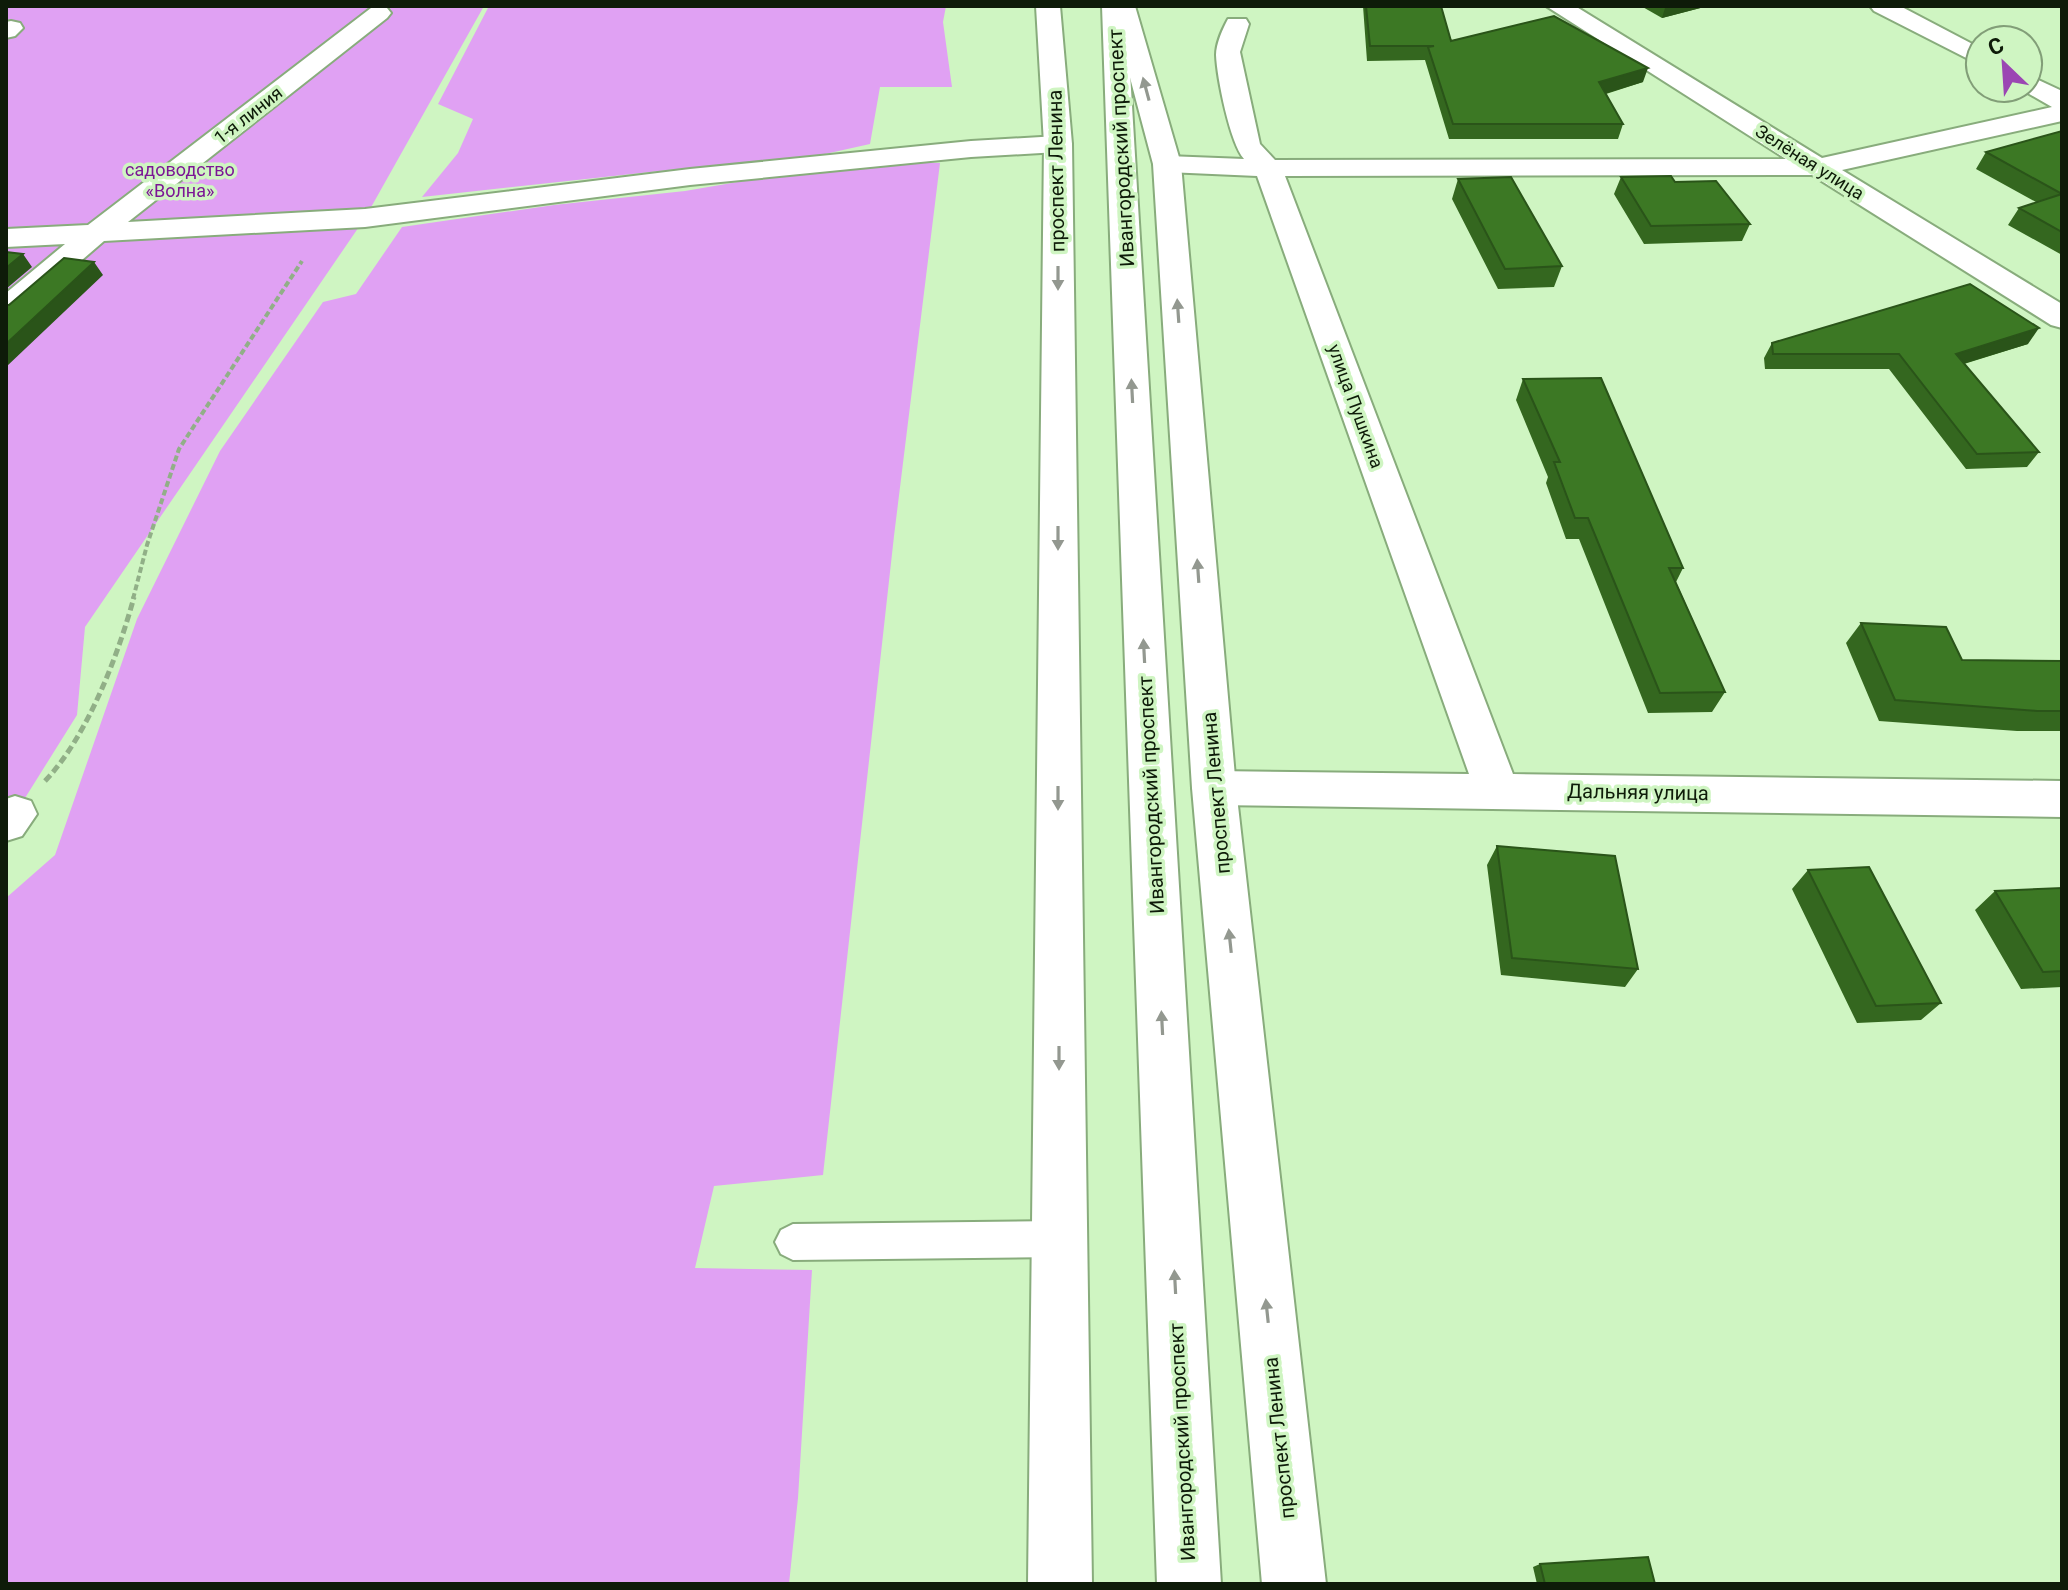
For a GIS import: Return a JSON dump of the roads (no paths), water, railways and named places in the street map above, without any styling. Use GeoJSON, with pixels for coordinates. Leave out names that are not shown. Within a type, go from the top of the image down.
{"type":"FeatureCollection","features":[{"type":"Feature","properties":{"kind":"main road","name":"проспект Ленина"},"geometry":{"type":"LineString","coordinates":[[1048,6],[1058,144],[1060,1584]]}},
{"type":"Feature","properties":{"kind":"main road","name":"Ивангородский проспект"},"geometry":{"type":"LineString","coordinates":[[1114,6],[1189,1584]]}},
{"type":"Feature","properties":{"kind":"main road","name":"проспект Ленина"},"geometry":{"type":"LineString","coordinates":[[1123,6],[1167,164],[1214,788],[1294,1584]]}},
{"type":"Feature","properties":{"kind":"main road","name":"Зелёная улица"},"geometry":{"type":"LineString","coordinates":[[1558,6],[2062,318]]}},
{"type":"Feature","properties":{"kind":"main road"},"geometry":{"type":"LineString","coordinates":[[1882,6],[1964,50]]}},
{"type":"Feature","properties":{"kind":"main road","name":"1-я линия"},"geometry":{"type":"LineString","coordinates":[[6,309],[96,233],[379,13]]}},
{"type":"Feature","properties":{"kind":"main road","name":"улица Пушкина"},"geometry":{"type":"LineString","coordinates":[[1237,24],[1228,52],[1247,146],[1268,168],[1497,790]]}},
{"type":"Feature","properties":{"kind":"main road"},"geometry":{"type":"LineString","coordinates":[[2044,92],[2062,102]]}},
{"type":"Feature","properties":{"kind":"main road"},"geometry":{"type":"LineString","coordinates":[[1167,164],[1268,168],[1818,167],[2062,113]]}},
{"type":"Feature","properties":{"kind":"main road"},"geometry":{"type":"LineString","coordinates":[[6,238],[365,218],[690,177],[971,149],[1058,144]]}},
{"type":"Feature","properties":{"kind":"main road","name":"Дальняя улица"},"geometry":{"type":"LineString","coordinates":[[1214,788],[2062,799]]}},
{"type":"Feature","properties":{"kind":"lane"},"geometry":{"type":"LineString","coordinates":[[793,1242],[1059,1239]]}},
{"type":"Feature","properties":{"kind":"park label","name":"садоводство «Волна»"},"geometry":{"type":"Point","coordinates":[180,179]}}]}
